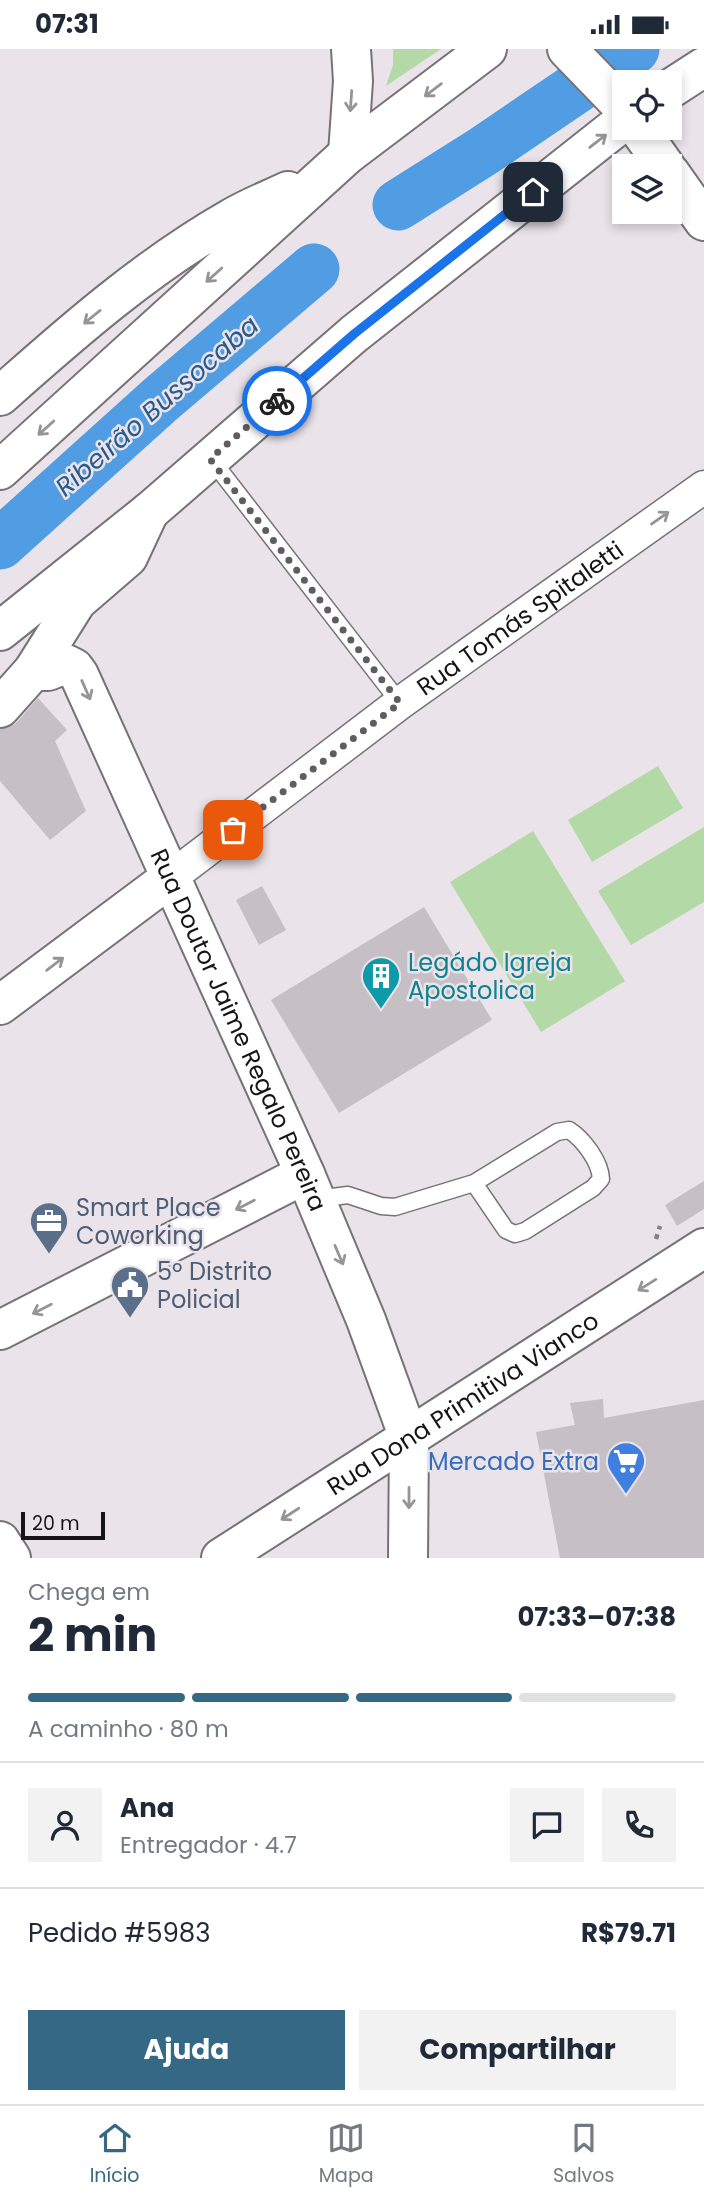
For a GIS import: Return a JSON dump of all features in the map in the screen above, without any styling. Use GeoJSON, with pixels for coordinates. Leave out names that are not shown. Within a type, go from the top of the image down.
{"type":"FeatureCollection","features":[{"type":"Feature","properties":{"kind":"main road"},"geometry":{"type":"LineString","coordinates":[[338,162],[353,81],[351,49]]}},
{"type":"Feature","properties":{"kind":"main road"},"geometry":{"type":"LineString","coordinates":[[0,470],[338,162],[487,49]]}},
{"type":"Feature","properties":{"kind":"main road"},"geometry":{"type":"LineString","coordinates":[[567,49],[612,98]]}},
{"type":"Feature","properties":{"kind":"main road"},"geometry":{"type":"LineString","coordinates":[[682,81],[704,67]]}},
{"type":"Feature","properties":{"kind":"main road"},"geometry":{"type":"LineString","coordinates":[[0,631],[149,512],[354,334],[612,127]]}},
{"type":"Feature","properties":{"kind":"main road"},"geometry":{"type":"LineString","coordinates":[[646,140],[657,154]]}},
{"type":"Feature","properties":{"kind":"main road"},"geometry":{"type":"LineString","coordinates":[[0,396],[59,343],[146,274],[230,219],[338,162]]}},
{"type":"Feature","properties":{"kind":"main road"},"geometry":{"type":"LineString","coordinates":[[682,190],[704,221]]}},
{"type":"Feature","properties":{"kind":"main road"},"geometry":{"type":"LineString","coordinates":[[0,708],[33,671],[77,601],[128,557],[149,512]]}},
{"type":"Feature","properties":{"kind":"main road","name":"Rua Doutor Jaime Regalo Pereira"},"geometry":{"type":"LineString","coordinates":[[33,671],[48,671],[66,664],[74,668],[79,675],[311,1187],[366,1320],[409,1438]]}},
{"type":"Feature","properties":{"kind":"main road"},"geometry":{"type":"LineString","coordinates":[[0,1005],[170,878]]}},
{"type":"Feature","properties":{"kind":"main road"},"geometry":{"type":"LineString","coordinates":[[0,1330],[311,1187]]}},
{"type":"Feature","properties":{"kind":"main road","name":"Rua Dona Primitiva Vianco"},"geometry":{"type":"LineString","coordinates":[[221,1558],[704,1248]]}},
{"type":"Feature","properties":{"kind":"main road"},"geometry":{"type":"LineString","coordinates":[[408,1558],[409,1438]]}},
{"type":"Feature","properties":{"kind":"main road"},"geometry":{"type":"LineString","coordinates":[[0,1541],[10,1558]]}},
{"type":"Feature","properties":{"kind":"street","name":"Rua Tomás Spitaletti"},"geometry":{"type":"LineString","coordinates":[[170,878],[400,703],[704,487]]}},
{"type":"Feature","properties":{"kind":"lane"},"geometry":{"type":"LineString","coordinates":[[210,459],[400,703]]}},
{"type":"Feature","properties":{"kind":"lane"},"geometry":{"type":"LineString","coordinates":[[311,1187],[381,1206],[395,1207],[474,1183],[557,1132],[569,1130],[578,1136],[600,1169],[601,1179],[593,1188],[515,1234],[506,1230],[474,1183]]}},
{"type":"Feature","properties":{"kind":"green space"},"geometry":{"type":"Polygon","coordinates":[[[393,49],[441,49],[386,86],[393,65],[393,49]]]}},
{"type":"Feature","properties":{"kind":"green space"},"geometry":{"type":"Polygon","coordinates":[[[658,766],[683,808],[592,862],[568,820],[658,766]]]}},
{"type":"Feature","properties":{"kind":"green space"},"geometry":{"type":"Polygon","coordinates":[[[704,827],[704,902],[631,945],[598,891],[704,827]]]}},
{"type":"Feature","properties":{"kind":"green space"},"geometry":{"type":"Polygon","coordinates":[[[533,831],[625,981],[541,1032],[450,882],[533,831]]]}},
{"type":"Feature","properties":{"kind":"building"},"geometry":{"type":"Polygon","coordinates":[[[38,698],[67,730],[55,741],[86,811],[50,840],[0,781],[0,729],[16,723],[38,698]]]}},
{"type":"Feature","properties":{"kind":"building"},"geometry":{"type":"Polygon","coordinates":[[[262,886],[286,930],[259,945],[236,900],[262,886]]]}},
{"type":"Feature","properties":{"kind":"building","name":"Legádo Igreja Apostolica"},"geometry":{"type":"Polygon","coordinates":[[[424,907],[492,1020],[339,1113],[271,1000],[424,907]]]}},
{"type":"Feature","properties":{"kind":"building"},"geometry":{"type":"Polygon","coordinates":[[[704,1181],[704,1209],[677,1226],[665,1205],[704,1181]]]}},
{"type":"Feature","properties":{"kind":"building","name":"Mercado Extra"},"geometry":{"type":"Polygon","coordinates":[[[603,1399],[604,1418],[704,1400],[704,1558],[560,1558],[536,1432],[575,1425],[570,1403],[603,1399]]]}},
{"type":"Feature","properties":{"kind":"waterway","name":"Ribeirão Bussocaba"},"geometry":{"type":"LineString","coordinates":[[398,205],[482,152],[634,49]]}},
{"type":"Feature","properties":{"kind":"waterway","name":"Ribeirão Bussocaba"},"geometry":{"type":"LineString","coordinates":[[0,544],[161,399],[314,269]]}},
{"type":"Feature","properties":{"kind":"way so far"},"geometry":{"type":"LineString","coordinates":[[233,830],[400,703],[210,459],[277,401]]}},
{"type":"Feature","properties":{"kind":"place","name":"Legádo Igreja Apostolica"},"geometry":{"type":"Point","coordinates":[381,1010]}},
{"type":"Feature","properties":{"kind":"place","name":"Smart Place Coworking"},"geometry":{"type":"Point","coordinates":[49,1255]}},
{"type":"Feature","properties":{"kind":"place","name":"5º Distrito Policial"},"geometry":{"type":"Point","coordinates":[130,1319]}},
{"type":"Feature","properties":{"kind":"place","name":"Mercado Extra"},"geometry":{"type":"Point","coordinates":[626,1495]}},
{"type":"Feature","properties":{"kind":"route"},"geometry":{"type":"LineString","coordinates":[[277,401],[354,334],[533,192]]}}]}
